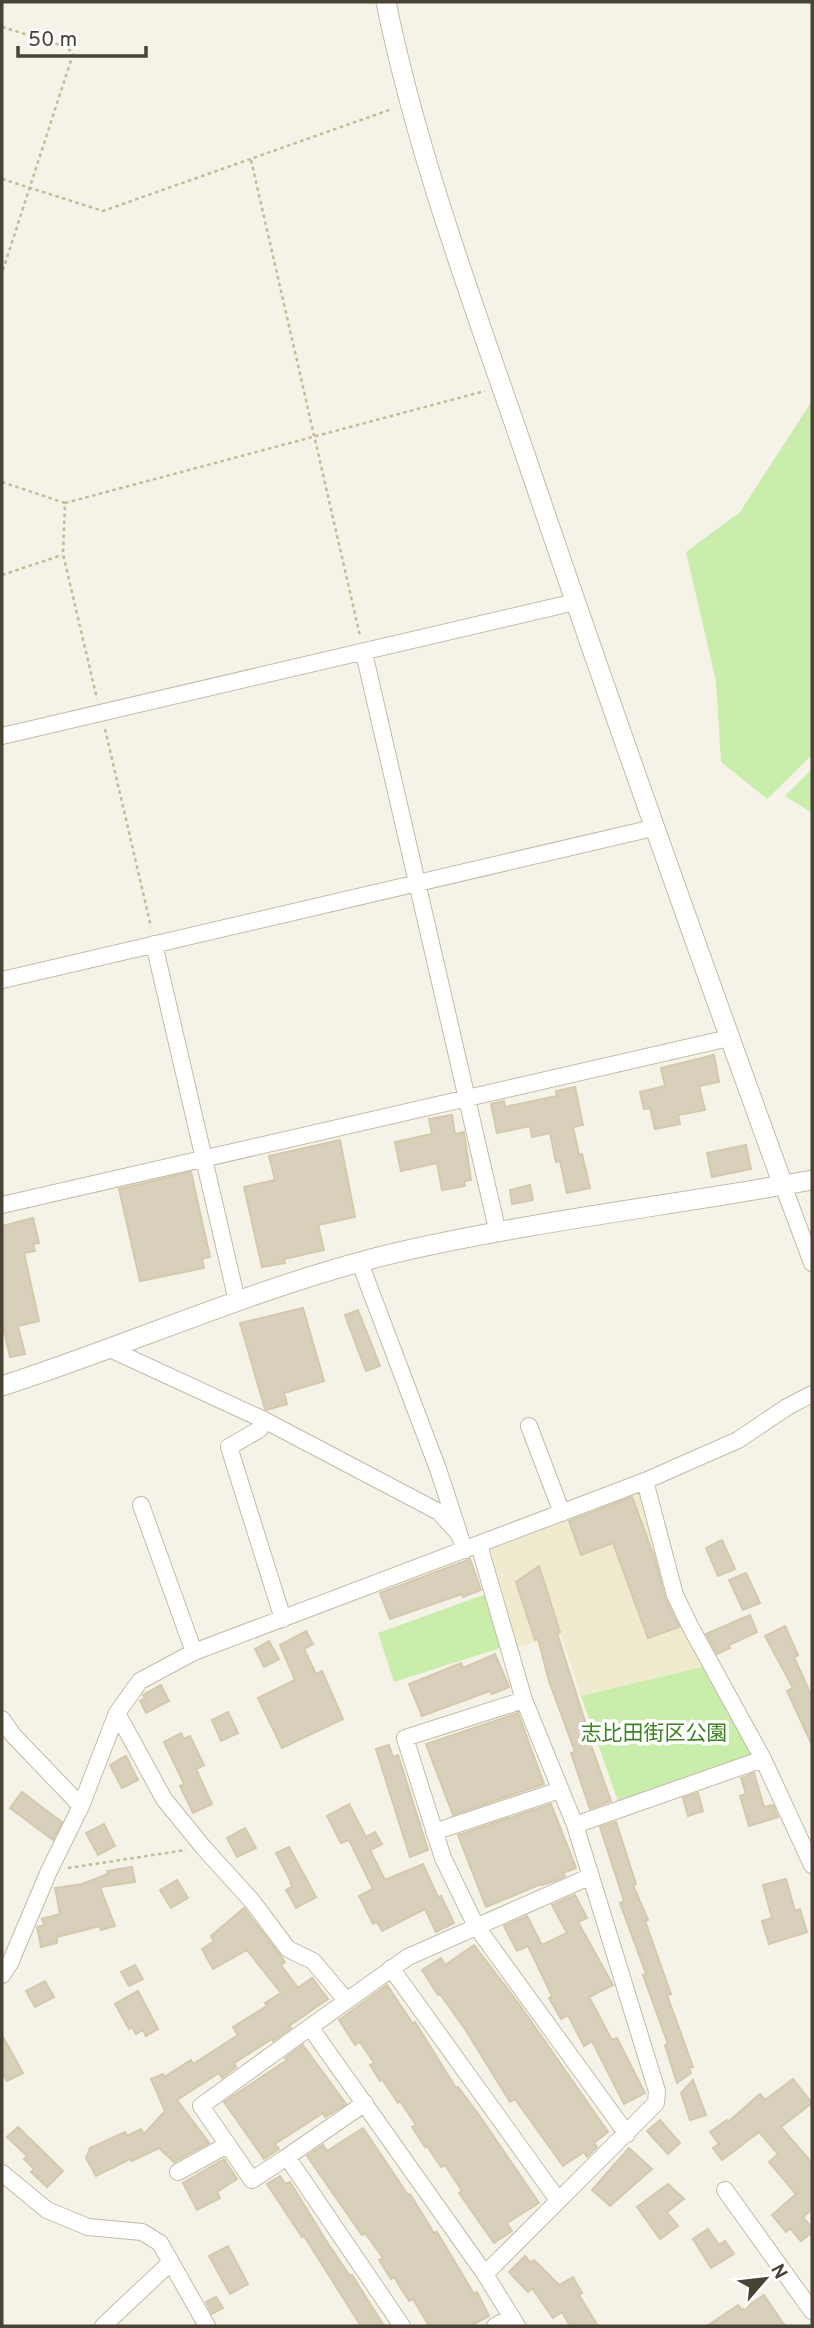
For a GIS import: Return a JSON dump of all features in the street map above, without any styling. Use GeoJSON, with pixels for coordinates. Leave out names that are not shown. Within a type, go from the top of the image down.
{"type":"FeatureCollection","features":[{"type":"Feature","properties":{"kind":"street"},"geometry":{"type":"LineString","coordinates":[[386,2],[400,74],[501,386],[653,828],[812,1263]]}},
{"type":"Feature","properties":{"kind":"street"},"geometry":{"type":"LineString","coordinates":[[2,736],[575,602]]}},
{"type":"Feature","properties":{"kind":"street"},"geometry":{"type":"LineString","coordinates":[[364,653],[498,1233]]}},
{"type":"Feature","properties":{"kind":"street"},"geometry":{"type":"LineString","coordinates":[[2,980],[653,828]]}},
{"type":"Feature","properties":{"kind":"street"},"geometry":{"type":"LineString","coordinates":[[155,944],[237,1301]]}},
{"type":"Feature","properties":{"kind":"street"},"geometry":{"type":"LineString","coordinates":[[2,1205],[729,1038]]}},
{"type":"Feature","properties":{"kind":"street"},"geometry":{"type":"LineString","coordinates":[[2,1386],[237,1301],[398,1253],[498,1233],[812,1180]]}},
{"type":"Feature","properties":{"kind":"street"},"geometry":{"type":"LineString","coordinates":[[360,1263],[438,1469],[459,1534]]}},
{"type":"Feature","properties":{"kind":"street"},"geometry":{"type":"LineString","coordinates":[[110,1349],[264,1420],[439,1511],[472,1547],[524,1700],[575,1825],[657,2091],[656,2103],[627,2134],[485,2274]]}},
{"type":"Feature","properties":{"kind":"street"},"geometry":{"type":"LineString","coordinates":[[2,1975],[10,1963],[49,1871],[81,1806],[117,1713],[140,1681],[194,1652],[645,1481],[738,1440],[787,1407],[812,1394]]}},
{"type":"Feature","properties":{"kind":"street"},"geometry":{"type":"LineString","coordinates":[[264,1420],[260,1429],[229,1447],[283,1619]]}},
{"type":"Feature","properties":{"kind":"street"},"geometry":{"type":"LineString","coordinates":[[529,1426],[562,1513]]}},
{"type":"Feature","properties":{"kind":"street"},"geometry":{"type":"LineString","coordinates":[[645,1481],[676,1595],[762,1759],[812,1865]]}},
{"type":"Feature","properties":{"kind":"street"},"geometry":{"type":"LineString","coordinates":[[141,1505],[194,1652]]}},
{"type":"Feature","properties":{"kind":"street"},"geometry":{"type":"LineString","coordinates":[[524,1700],[405,1738],[443,1858],[476,1926],[627,2134]]}},
{"type":"Feature","properties":{"kind":"street"},"geometry":{"type":"LineString","coordinates":[[117,1713],[164,1798],[203,1847],[252,1901],[288,1949],[313,1961],[346,2000]]}},
{"type":"Feature","properties":{"kind":"street"},"geometry":{"type":"LineString","coordinates":[[2,1719],[8,1739],[81,1806]]}},
{"type":"Feature","properties":{"kind":"street"},"geometry":{"type":"LineString","coordinates":[[575,1825],[762,1759]]}},
{"type":"Feature","properties":{"kind":"street"},"geometry":{"type":"LineString","coordinates":[[434,1832],[560,1790]]}},
{"type":"Feature","properties":{"kind":"street"},"geometry":{"type":"LineString","coordinates":[[366,2103],[252,2180],[201,2106],[408,1957],[589,1877]]}},
{"type":"Feature","properties":{"kind":"street"},"geometry":{"type":"LineString","coordinates":[[391,1968],[558,2200]]}},
{"type":"Feature","properties":{"kind":"street"},"geometry":{"type":"LineString","coordinates":[[310,2027],[485,2274],[515,2322],[495,2326]]}},
{"type":"Feature","properties":{"kind":"street"},"geometry":{"type":"LineString","coordinates":[[178,2172],[227,2144]]}},
{"type":"Feature","properties":{"kind":"street"},"geometry":{"type":"LineString","coordinates":[[287,2157],[402,2326]]}},
{"type":"Feature","properties":{"kind":"street"},"geometry":{"type":"LineString","coordinates":[[2,2172],[47,2210],[88,2227],[142,2232],[160,2243],[207,2326]]}},
{"type":"Feature","properties":{"kind":"street"},"geometry":{"type":"LineString","coordinates":[[725,2190],[812,2312]]}},
{"type":"Feature","properties":{"kind":"street"},"geometry":{"type":"LineString","coordinates":[[103,2326],[171,2262]]}},
{"type":"Feature","properties":{"kind":"path"},"geometry":{"type":"LineString","coordinates":[[2,27],[67,47],[73,54],[2,273]]}},
{"type":"Feature","properties":{"kind":"path"},"geometry":{"type":"LineString","coordinates":[[2,179],[103,211],[409,102]]}},
{"type":"Feature","properties":{"kind":"path"},"geometry":{"type":"LineString","coordinates":[[251,160],[364,653]]}},
{"type":"Feature","properties":{"kind":"path"},"geometry":{"type":"LineString","coordinates":[[2,482],[65,503],[501,386]]}},
{"type":"Feature","properties":{"kind":"path"},"geometry":{"type":"LineString","coordinates":[[65,503],[63,554],[155,944]]}},
{"type":"Feature","properties":{"kind":"path"},"geometry":{"type":"LineString","coordinates":[[2,575],[63,554]]}},
{"type":"Feature","properties":{"kind":"path"},"geometry":{"type":"LineString","coordinates":[[49,1871],[203,1847]]}},
{"type":"Feature","properties":{"kind":"shaded area"},"geometry":{"type":"Polygon","coordinates":[[[640,1489],[706,1666],[581,1696],[561,1635],[516,1647],[490,1546],[640,1489]]]}},
{"type":"Feature","properties":{"kind":"green space"},"geometry":{"type":"Polygon","coordinates":[[[812,401],[812,755],[767,799],[721,762],[716,681],[686,552],[740,512],[812,401]]]}},
{"type":"Feature","properties":{"kind":"green space"},"geometry":{"type":"Polygon","coordinates":[[[812,769],[812,813],[785,796],[812,769]]]}},
{"type":"Feature","properties":{"kind":"green space"},"geometry":{"type":"Polygon","coordinates":[[[486,1594],[500,1648],[394,1682],[378,1633],[486,1594]]]}},
{"type":"Feature","properties":{"kind":"green space","name":"志比田街区公園"},"geometry":{"type":"Polygon","coordinates":[[[706,1666],[754,1752],[750,1758],[619,1804],[581,1696],[706,1666]]]}},
{"type":"Feature","properties":{"kind":"building"},"geometry":{"type":"Polygon","coordinates":[[[714,1055],[719,1082],[699,1086],[705,1110],[678,1115],[680,1124],[655,1129],[650,1108],[644,1109],[640,1092],[665,1086],[661,1068],[714,1055]]]}},
{"type":"Feature","properties":{"kind":"building"},"geometry":{"type":"Polygon","coordinates":[[[575,1087],[583,1125],[573,1127],[590,1188],[567,1193],[560,1161],[556,1162],[550,1133],[532,1137],[530,1126],[497,1133],[491,1104],[504,1101],[505,1107],[557,1096],[556,1091],[575,1087]]]}},
{"type":"Feature","properties":{"kind":"building"},"geometry":{"type":"Polygon","coordinates":[[[452,1115],[455,1134],[464,1132],[471,1180],[464,1181],[465,1186],[442,1190],[437,1163],[401,1171],[395,1142],[432,1134],[429,1119],[452,1115]]]}},
{"type":"Feature","properties":{"kind":"building"},"geometry":{"type":"Polygon","coordinates":[[[340,1140],[355,1217],[318,1225],[324,1250],[284,1259],[285,1263],[262,1267],[244,1187],[275,1180],[269,1156],[340,1140]]]}},
{"type":"Feature","properties":{"kind":"building"},"geometry":{"type":"Polygon","coordinates":[[[746,1145],[751,1169],[712,1177],[707,1153],[746,1145]]]}},
{"type":"Feature","properties":{"kind":"building"},"geometry":{"type":"Polygon","coordinates":[[[191,1172],[210,1257],[202,1259],[204,1268],[140,1281],[119,1189],[191,1172]]]}},
{"type":"Feature","properties":{"kind":"building"},"geometry":{"type":"Polygon","coordinates":[[[530,1185],[533,1200],[512,1204],[510,1190],[530,1185]]]}},
{"type":"Feature","properties":{"kind":"building"},"geometry":{"type":"Polygon","coordinates":[[[33,1218],[39,1243],[33,1244],[35,1251],[24,1253],[39,1321],[18,1326],[25,1354],[10,1357],[2,1321],[2,1226],[33,1218]]]}},
{"type":"Feature","properties":{"kind":"building"},"geometry":{"type":"Polygon","coordinates":[[[303,1308],[324,1381],[284,1393],[287,1404],[267,1410],[240,1323],[303,1308]]]}},
{"type":"Feature","properties":{"kind":"building"},"geometry":{"type":"Polygon","coordinates":[[[358,1310],[380,1366],[366,1371],[345,1315],[358,1310]]]}},
{"type":"Feature","properties":{"kind":"building"},"geometry":{"type":"Polygon","coordinates":[[[632,1497],[655,1559],[665,1598],[679,1627],[648,1638],[613,1543],[581,1555],[569,1521],[632,1497]]]}},
{"type":"Feature","properties":{"kind":"building"},"geometry":{"type":"Polygon","coordinates":[[[722,1540],[735,1569],[718,1576],[706,1548],[722,1540]]]}},
{"type":"Feature","properties":{"kind":"building"},"geometry":{"type":"Polygon","coordinates":[[[470,1559],[481,1590],[390,1619],[380,1593],[470,1559]]]}},
{"type":"Feature","properties":{"kind":"building"},"geometry":{"type":"Polygon","coordinates":[[[539,1566],[587,1734],[611,1801],[590,1809],[571,1753],[575,1752],[516,1582],[539,1566]]]}},
{"type":"Feature","properties":{"kind":"building"},"geometry":{"type":"Polygon","coordinates":[[[746,1573],[760,1603],[743,1610],[729,1580],[746,1573]]]}},
{"type":"Feature","properties":{"kind":"building"},"geometry":{"type":"Polygon","coordinates":[[[750,1615],[757,1632],[729,1645],[730,1648],[717,1654],[706,1634],[750,1615]]]}},
{"type":"Feature","properties":{"kind":"building"},"geometry":{"type":"Polygon","coordinates":[[[785,1626],[798,1655],[794,1657],[812,1697],[812,1745],[787,1691],[793,1688],[765,1636],[785,1626]]]}},
{"type":"Feature","properties":{"kind":"building"},"geometry":{"type":"Polygon","coordinates":[[[306,1631],[313,1644],[304,1649],[316,1674],[322,1671],[343,1719],[282,1748],[258,1698],[295,1680],[280,1645],[306,1631]]]}},
{"type":"Feature","properties":{"kind":"building"},"geometry":{"type":"Polygon","coordinates":[[[269,1641],[279,1659],[264,1667],[255,1649],[269,1641]]]}},
{"type":"Feature","properties":{"kind":"building"},"geometry":{"type":"Polygon","coordinates":[[[495,1654],[509,1687],[492,1694],[490,1691],[422,1716],[409,1684],[461,1663],[463,1668],[495,1654]]]}},
{"type":"Feature","properties":{"kind":"building"},"geometry":{"type":"Polygon","coordinates":[[[161,1685],[169,1701],[146,1713],[140,1701],[145,1698],[143,1695],[161,1685]]]}},
{"type":"Feature","properties":{"kind":"building"},"geometry":{"type":"Polygon","coordinates":[[[228,1712],[238,1733],[221,1741],[212,1720],[228,1712]]]}},
{"type":"Feature","properties":{"kind":"building"},"geometry":{"type":"Polygon","coordinates":[[[518,1713],[544,1784],[453,1815],[426,1744],[518,1713]]]}},
{"type":"Feature","properties":{"kind":"building"},"geometry":{"type":"Polygon","coordinates":[[[181,1733],[184,1739],[190,1736],[204,1765],[196,1769],[212,1804],[193,1813],[180,1786],[184,1784],[164,1742],[181,1733]]]}},
{"type":"Feature","properties":{"kind":"building"},"geometry":{"type":"Polygon","coordinates":[[[389,1745],[393,1757],[398,1755],[428,1850],[410,1857],[376,1749],[389,1745]]]}},
{"type":"Feature","properties":{"kind":"building"},"geometry":{"type":"Polygon","coordinates":[[[126,1756],[138,1780],[122,1788],[110,1765],[126,1756]]]}},
{"type":"Feature","properties":{"kind":"building"},"geometry":{"type":"Polygon","coordinates":[[[754,1773],[764,1807],[773,1805],[778,1817],[749,1826],[740,1796],[746,1794],[741,1778],[754,1773]]]}},
{"type":"Feature","properties":{"kind":"building"},"geometry":{"type":"Polygon","coordinates":[[[22,1792],[62,1822],[53,1840],[10,1808],[22,1792]]]}},
{"type":"Feature","properties":{"kind":"building"},"geometry":{"type":"Polygon","coordinates":[[[698,1793],[703,1811],[688,1816],[683,1798],[698,1793]]]}},
{"type":"Feature","properties":{"kind":"building"},"geometry":{"type":"Polygon","coordinates":[[[349,1804],[366,1837],[375,1832],[382,1844],[370,1850],[385,1880],[423,1864],[454,1923],[436,1932],[425,1909],[382,1931],[377,1922],[373,1924],[359,1896],[373,1889],[349,1840],[341,1843],[327,1816],[349,1804]]]}},
{"type":"Feature","properties":{"kind":"building"},"geometry":{"type":"Polygon","coordinates":[[[551,1804],[576,1868],[563,1873],[565,1876],[562,1878],[486,1907],[458,1835],[551,1804]]]}},
{"type":"Feature","properties":{"kind":"building"},"geometry":{"type":"Polygon","coordinates":[[[616,1822],[636,1884],[633,1885],[648,1920],[645,1921],[671,1994],[667,1995],[693,2067],[689,2068],[691,2073],[677,2083],[665,2045],[668,2044],[643,1975],[646,1974],[620,1903],[624,1901],[600,1827],[616,1822]]]}},
{"type":"Feature","properties":{"kind":"building"},"geometry":{"type":"Polygon","coordinates":[[[104,1824],[115,1846],[98,1855],[86,1833],[104,1824]]]}},
{"type":"Feature","properties":{"kind":"building"},"geometry":{"type":"Polygon","coordinates":[[[245,1828],[256,1848],[237,1857],[227,1838],[245,1828]]]}},
{"type":"Feature","properties":{"kind":"building"},"geometry":{"type":"Polygon","coordinates":[[[289,1847],[316,1897],[296,1908],[286,1890],[292,1887],[290,1880],[276,1853],[289,1847]]]}},
{"type":"Feature","properties":{"kind":"building"},"geometry":{"type":"Polygon","coordinates":[[[132,1867],[135,1882],[100,1887],[115,1926],[101,1930],[100,1926],[57,1937],[57,1943],[41,1947],[37,1927],[44,1925],[42,1919],[60,1914],[55,1888],[82,1884],[108,1874],[107,1871],[132,1867]]]}},
{"type":"Feature","properties":{"kind":"building"},"geometry":{"type":"Polygon","coordinates":[[[786,1879],[795,1911],[800,1909],[807,1932],[769,1944],[762,1921],[772,1918],[763,1885],[786,1879]]]}},
{"type":"Feature","properties":{"kind":"building"},"geometry":{"type":"Polygon","coordinates":[[[177,1880],[188,1898],[171,1908],[160,1890],[177,1880]]]}},
{"type":"Feature","properties":{"kind":"building"},"geometry":{"type":"Polygon","coordinates":[[[575,1895],[587,1918],[578,1922],[613,1985],[589,1997],[612,2040],[617,2038],[645,2093],[624,2104],[592,2041],[584,2046],[568,2015],[561,2019],[549,1998],[552,1996],[528,1946],[517,1951],[504,1926],[527,1916],[542,1945],[567,1933],[552,1905],[575,1895]]]}},
{"type":"Feature","properties":{"kind":"building"},"geometry":{"type":"Polygon","coordinates":[[[244,1908],[285,1962],[281,1965],[298,1988],[312,1978],[328,1999],[289,2026],[291,2028],[273,2041],[272,2039],[234,2063],[236,2067],[222,2078],[219,2073],[177,2100],[209,2143],[174,2162],[159,2148],[96,2176],[86,2158],[90,2148],[125,2132],[127,2136],[141,2129],[144,2134],[165,2111],[151,2079],[163,2074],[164,2077],[191,2060],[193,2064],[238,2035],[233,2027],[267,2006],[265,2003],[281,1993],[247,1950],[213,1969],[202,1949],[214,1941],[211,1936],[244,1908]]]}},
{"type":"Feature","properties":{"kind":"building"},"geometry":{"type":"Polygon","coordinates":[[[474,1945],[519,2004],[608,2132],[594,2143],[597,2147],[587,2157],[584,2152],[563,2166],[515,2099],[510,2102],[465,2029],[422,1970],[441,1958],[445,1965],[474,1945]]]}},
{"type":"Feature","properties":{"kind":"building"},"geometry":{"type":"Polygon","coordinates":[[[135,1965],[143,1979],[129,1986],[121,1972],[135,1965]]]}},
{"type":"Feature","properties":{"kind":"building"},"geometry":{"type":"Polygon","coordinates":[[[45,1981],[54,1997],[35,2007],[26,1991],[45,1981]]]}},
{"type":"Feature","properties":{"kind":"building"},"geometry":{"type":"Polygon","coordinates":[[[387,1985],[413,2024],[415,2022],[456,2088],[458,2087],[479,2115],[539,2203],[507,2223],[512,2231],[494,2243],[459,2193],[462,2191],[445,2165],[441,2167],[427,2146],[425,2147],[412,2127],[416,2125],[400,2101],[398,2103],[382,2079],[380,2081],[370,2065],[374,2063],[360,2042],[355,2045],[339,2020],[387,1985]]]}},
{"type":"Feature","properties":{"kind":"building"},"geometry":{"type":"Polygon","coordinates":[[[138,1991],[158,2029],[146,2036],[143,2030],[136,2034],[132,2027],[129,2029],[115,2004],[138,1991]]]}},
{"type":"Feature","properties":{"kind":"building"},"geometry":{"type":"Polygon","coordinates":[[[2,2035],[23,2073],[7,2081],[2,2072],[2,2035]]]}},
{"type":"Feature","properties":{"kind":"building"},"geometry":{"type":"Polygon","coordinates":[[[303,2045],[346,2104],[325,2117],[323,2113],[275,2144],[279,2149],[264,2159],[224,2102],[287,2060],[285,2058],[303,2045]]]}},
{"type":"Feature","properties":{"kind":"building"},"geometry":{"type":"Polygon","coordinates":[[[793,2079],[812,2103],[781,2127],[812,2163],[812,2209],[803,2217],[812,2232],[801,2241],[790,2228],[786,2232],[772,2215],[796,2194],[769,2162],[778,2154],[759,2132],[722,2160],[713,2148],[719,2144],[710,2132],[727,2120],[728,2122],[760,2094],[765,2100],[793,2079]]]}},
{"type":"Feature","properties":{"kind":"building"},"geometry":{"type":"Polygon","coordinates":[[[693,2080],[706,2115],[690,2120],[681,2093],[693,2080]]]}},
{"type":"Feature","properties":{"kind":"building"},"geometry":{"type":"Polygon","coordinates":[[[660,2120],[680,2143],[668,2154],[647,2131],[660,2120]]]}},
{"type":"Feature","properties":{"kind":"building"},"geometry":{"type":"Polygon","coordinates":[[[18,2127],[63,2171],[47,2187],[31,2172],[34,2169],[24,2159],[27,2156],[7,2137],[18,2127]]]}},
{"type":"Feature","properties":{"kind":"building"},"geometry":{"type":"Polygon","coordinates":[[[363,2128],[434,2233],[437,2232],[474,2294],[477,2292],[489,2316],[470,2326],[429,2326],[413,2299],[409,2301],[394,2277],[391,2279],[379,2260],[383,2258],[365,2233],[362,2235],[307,2156],[323,2145],[327,2151],[363,2128]]]}},
{"type":"Feature","properties":{"kind":"building"},"geometry":{"type":"Polygon","coordinates":[[[629,2148],[652,2169],[610,2206],[592,2190],[629,2148]]]}},
{"type":"Feature","properties":{"kind":"building"},"geometry":{"type":"Polygon","coordinates":[[[224,2159],[237,2179],[217,2192],[220,2198],[197,2210],[183,2183],[224,2159]]]}},
{"type":"Feature","properties":{"kind":"building"},"geometry":{"type":"Polygon","coordinates":[[[280,2176],[285,2184],[290,2182],[384,2326],[361,2326],[304,2236],[302,2237],[267,2184],[280,2176]]]}},
{"type":"Feature","properties":{"kind":"building"},"geometry":{"type":"Polygon","coordinates":[[[668,2184],[684,2199],[667,2212],[678,2226],[660,2239],[637,2207],[668,2184]]]}},
{"type":"Feature","properties":{"kind":"building"},"geometry":{"type":"Polygon","coordinates":[[[708,2229],[719,2245],[725,2241],[734,2254],[711,2268],[693,2239],[708,2229]]]}},
{"type":"Feature","properties":{"kind":"building"},"geometry":{"type":"Polygon","coordinates":[[[228,2246],[248,2284],[230,2294],[209,2256],[228,2246]]]}},
{"type":"Feature","properties":{"kind":"building"},"geometry":{"type":"Polygon","coordinates":[[[525,2256],[531,2263],[534,2260],[559,2285],[573,2277],[582,2293],[579,2295],[598,2326],[570,2326],[562,2312],[553,2318],[532,2288],[528,2292],[509,2272],[525,2256]]]}},
{"type":"Feature","properties":{"kind":"building"},"geometry":{"type":"Polygon","coordinates":[[[764,2295],[785,2326],[707,2326],[738,2305],[742,2310],[764,2295]]]}},
{"type":"Feature","properties":{"kind":"building"},"geometry":{"type":"Polygon","coordinates":[[[216,2297],[223,2308],[212,2314],[206,2302],[216,2297]]]}}]}
